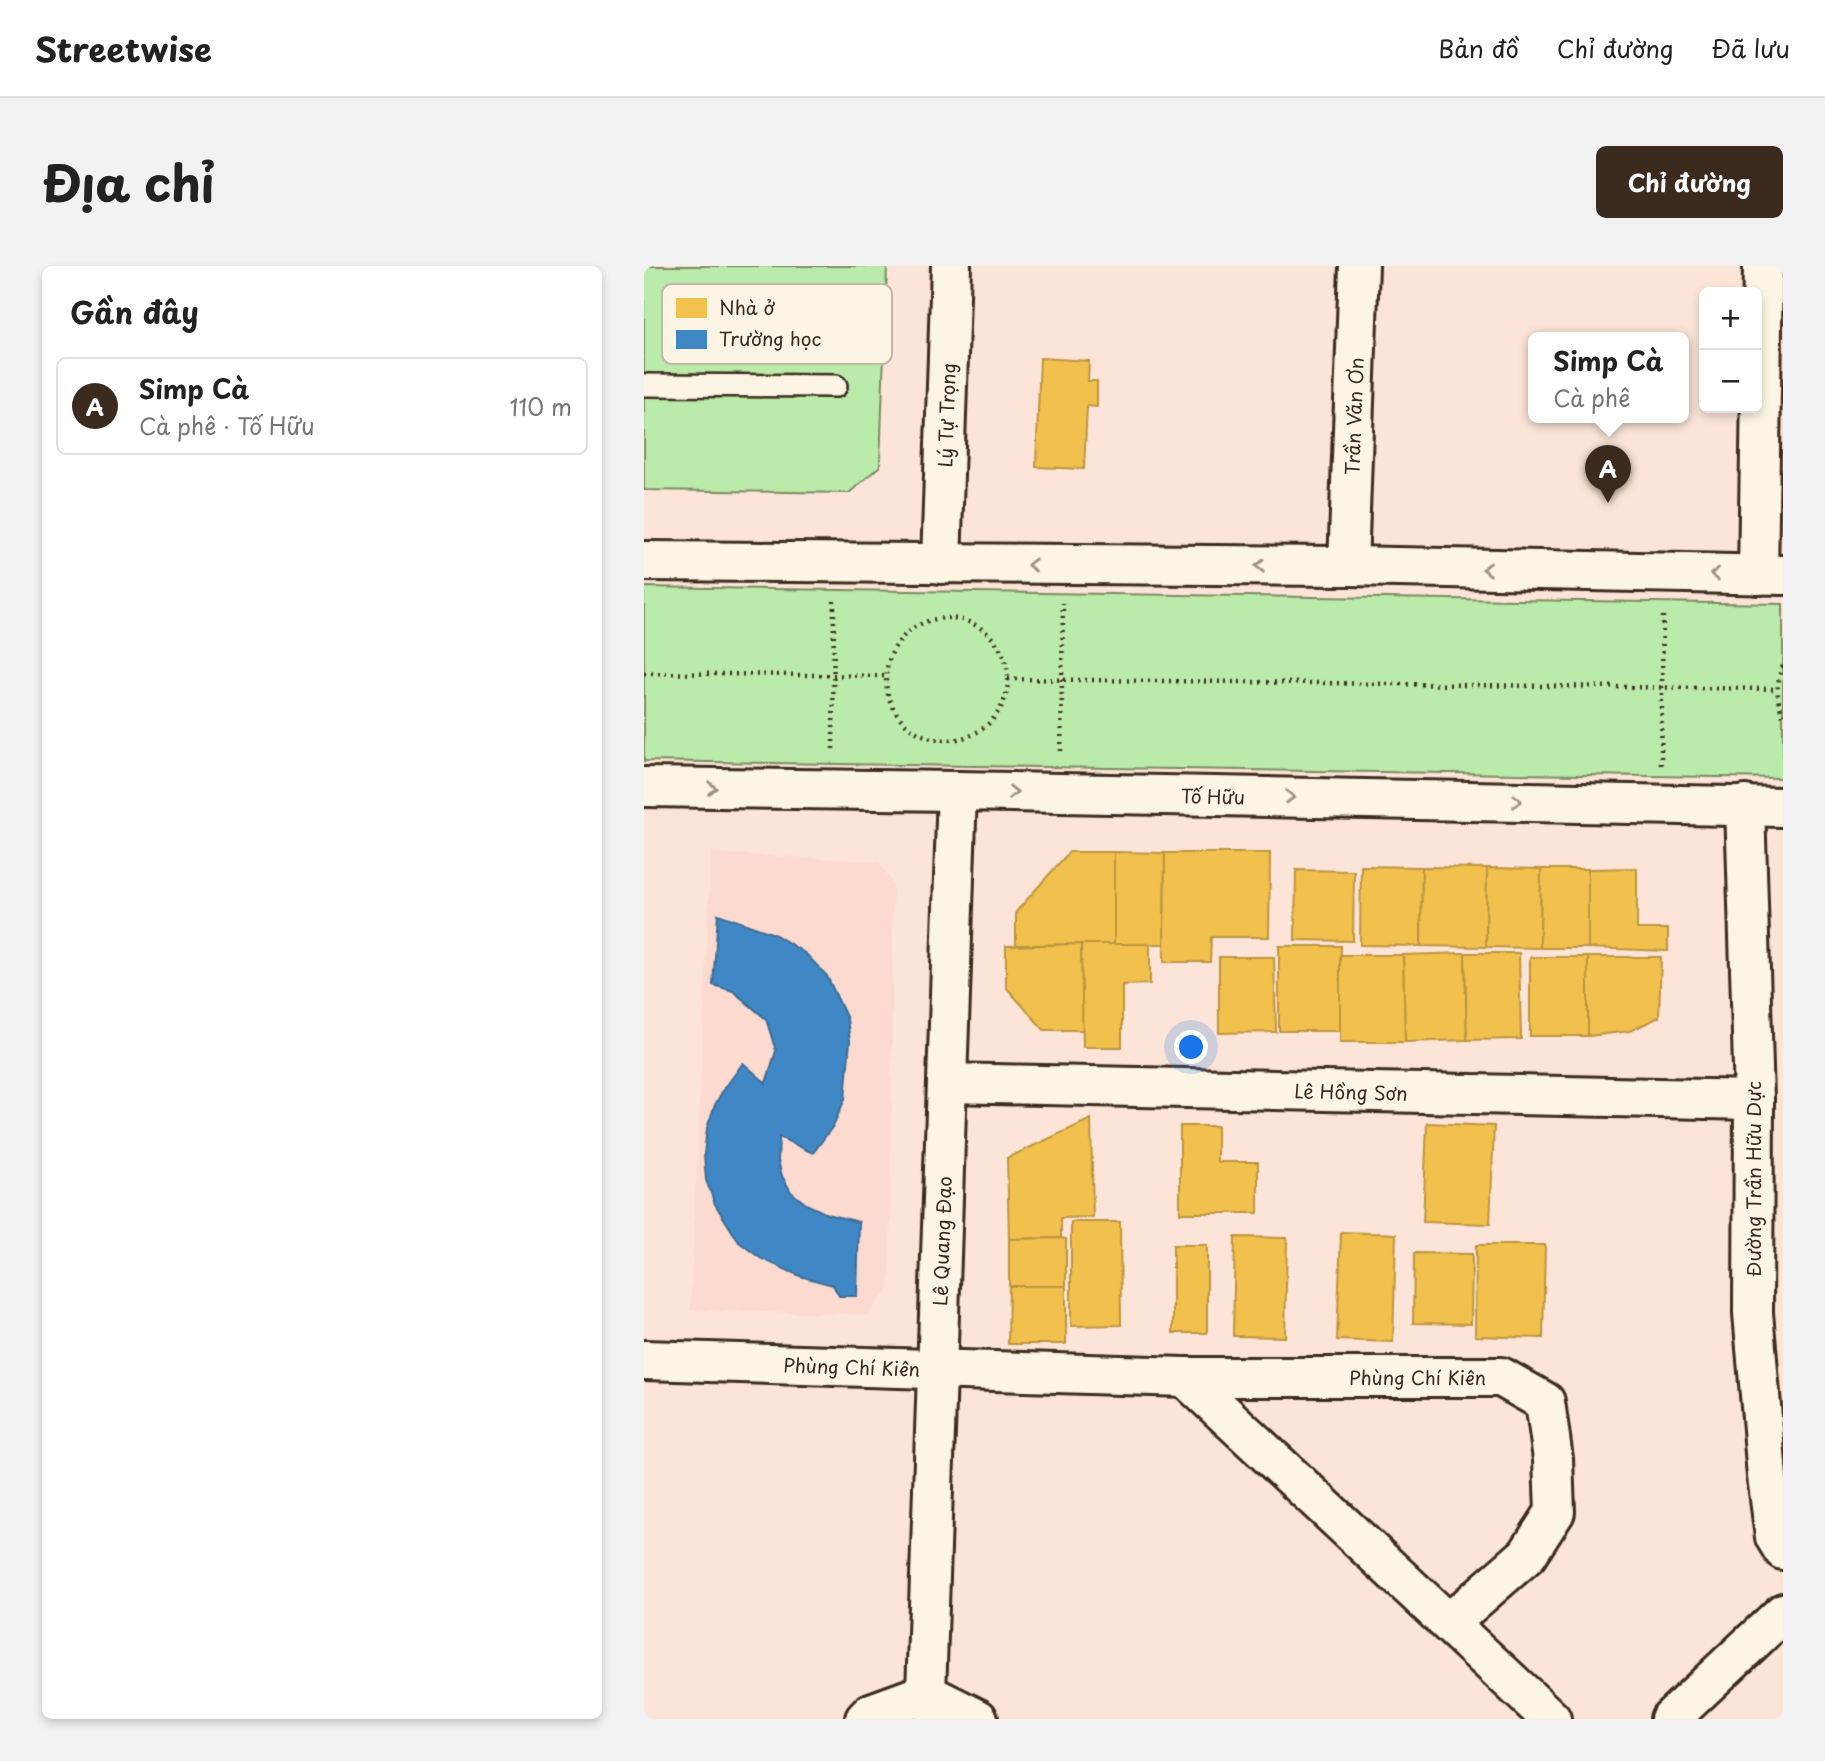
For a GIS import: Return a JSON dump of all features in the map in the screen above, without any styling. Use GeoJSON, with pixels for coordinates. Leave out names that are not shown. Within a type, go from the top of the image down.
{"type":"FeatureCollection","features":[{"type":"Feature","properties":{"kind":"street","name":"Lý Tự Trọng"},"geometry":{"type":"LineString","coordinates":[[940,564],[951,266]]}},
{"type":"Feature","properties":{"kind":"street","name":"Trần Văn Ơn"},"geometry":{"type":"LineString","coordinates":[[1348,566],[1359,266]]}},
{"type":"Feature","properties":{"kind":"street"},"geometry":{"type":"LineString","coordinates":[[644,561],[1348,566],[1770,575],[1763,266]]}},
{"type":"Feature","properties":{"kind":"street","name":"Tố Hữu"},"geometry":{"type":"LineString","coordinates":[[644,787],[1783,807]]}},
{"type":"Feature","properties":{"kind":"street","name":"Lê Quang Đạo"},"geometry":{"type":"LineString","coordinates":[[931,1706],[936,1369],[957,791]]}},
{"type":"Feature","properties":{"kind":"street","name":"Đường Trần Hữu Dực"},"geometry":{"type":"LineString","coordinates":[[1745,805],[1754,1100],[1753,1313],[1767,1476],[1775,1537],[1783,1550]]}},
{"type":"Feature","properties":{"kind":"street","name":"Lê Hồng Sơn"},"geometry":{"type":"LineString","coordinates":[[947,1083],[1754,1100]]}},
{"type":"Feature","properties":{"kind":"street","name":"Phùng Chí Kiên"},"geometry":{"type":"LineString","coordinates":[[644,1360],[1185,1377],[1501,1377],[1545,1402],[1553,1459],[1555,1512],[1527,1555],[1449,1623]]}},
{"type":"Feature","properties":{"kind":"street"},"geometry":{"type":"LineString","coordinates":[[1185,1377],[1551,1719]]}},
{"type":"Feature","properties":{"kind":"street"},"geometry":{"type":"LineString","coordinates":[[1670,1719],[1783,1613]]}},
{"type":"Feature","properties":{"kind":"street"},"geometry":{"type":"LineString","coordinates":[[866,1719],[872,1713],[931,1706],[978,1719]]}},
{"type":"Feature","properties":{"kind":"lane"},"geometry":{"type":"LineString","coordinates":[[644,385],[836,386]]}},
{"type":"Feature","properties":{"kind":"path"},"geometry":{"type":"LineString","coordinates":[[832,757],[834,595]]}},
{"type":"Feature","properties":{"kind":"path"},"geometry":{"type":"LineString","coordinates":[[1061,753],[1063,602]]}},
{"type":"Feature","properties":{"kind":"path"},"geometry":{"type":"LineString","coordinates":[[1661,774],[1663,605]]}},
{"type":"Feature","properties":{"kind":"path"},"geometry":{"type":"LineString","coordinates":[[948,618],[967,621],[984,629],[997,643],[1006,660],[1008,679],[1006,698],[997,715],[983,728],[965,737],[946,740],[927,737],[910,727],[896,713],[888,695],[886,676],[890,658],[899,641],[912,629],[930,621],[948,618]]}},
{"type":"Feature","properties":{"kind":"path"},"geometry":{"type":"LineString","coordinates":[[1783,666],[1777,689],[1779,708],[1783,715]]}},
{"type":"Feature","properties":{"kind":"path"},"geometry":{"type":"LineString","coordinates":[[644,673],[886,676]]}},
{"type":"Feature","properties":{"kind":"path"},"geometry":{"type":"LineString","coordinates":[[1008,679],[1777,689]]}},
{"type":"Feature","properties":{"kind":"shaded area"},"geometry":{"type":"Polygon","coordinates":[[[711,853],[879,861],[893,884],[890,1288],[867,1315],[690,1310],[711,853]]]}},
{"type":"Feature","properties":{"kind":"green space"},"geometry":{"type":"Polygon","coordinates":[[[644,266],[887,266],[886,284],[662,284],[662,364],[884,364],[880,466],[849,493],[644,490],[644,266]]]}},
{"type":"Feature","properties":{"kind":"green space"},"geometry":{"type":"Polygon","coordinates":[[[644,587],[1783,604],[1783,778],[644,761],[644,587]]]}},
{"type":"Feature","properties":{"kind":"building: Nhà ở"},"geometry":{"type":"Polygon","coordinates":[[[1040,358],[1089,361],[1088,381],[1097,381],[1097,407],[1087,406],[1084,469],[1036,467],[1040,358]]]}},
{"type":"Feature","properties":{"kind":"building: Nhà ở"},"geometry":{"type":"Polygon","coordinates":[[[1069,852],[1114,852],[1114,944],[1016,945],[1016,912],[1069,852]]]}},
{"type":"Feature","properties":{"kind":"building: Nhà ở"},"geometry":{"type":"Polygon","coordinates":[[[1114,852],[1165,853],[1164,944],[1114,944],[1114,852]]]}},
{"type":"Feature","properties":{"kind":"building: Nhà ở"},"geometry":{"type":"Polygon","coordinates":[[[1165,853],[1270,853],[1269,937],[1211,937],[1210,962],[1164,962],[1165,853]]]}},
{"type":"Feature","properties":{"kind":"building: Nhà ở"},"geometry":{"type":"Polygon","coordinates":[[[1361,866],[1422,867],[1421,946],[1360,945],[1361,866]]]}},
{"type":"Feature","properties":{"kind":"building: Nhà ở"},"geometry":{"type":"Polygon","coordinates":[[[1422,867],[1487,868],[1486,947],[1421,946],[1422,867]]]}},
{"type":"Feature","properties":{"kind":"building: Nhà ở"},"geometry":{"type":"Polygon","coordinates":[[[1487,868],[1541,869],[1540,948],[1486,947],[1487,868]]]}},
{"type":"Feature","properties":{"kind":"building: Nhà ở"},"geometry":{"type":"Polygon","coordinates":[[[1637,868],[1637,929],[1668,929],[1668,951],[1588,948],[1588,869],[1637,868]]]}},
{"type":"Feature","properties":{"kind":"building: Nhà ở"},"geometry":{"type":"Polygon","coordinates":[[[1541,869],[1588,869],[1588,948],[1540,948],[1541,869]]]}},
{"type":"Feature","properties":{"kind":"building: Nhà ở"},"geometry":{"type":"Polygon","coordinates":[[[1296,870],[1354,871],[1353,941],[1295,940],[1296,870]]]}},
{"type":"Feature","properties":{"kind":"building: Nhà ở"},"geometry":{"type":"Polygon","coordinates":[[[1081,944],[1083,1030],[1044,1030],[1006,987],[1006,946],[1081,944]]]}},
{"type":"Feature","properties":{"kind":"building: Nhà ở"},"geometry":{"type":"Polygon","coordinates":[[[1081,944],[1150,944],[1150,984],[1122,985],[1122,1047],[1083,1047],[1081,944]]]}},
{"type":"Feature","properties":{"kind":"building: Nhà ở"},"geometry":{"type":"Polygon","coordinates":[[[1279,946],[1341,946],[1340,1031],[1279,1031],[1279,946]]]}},
{"type":"Feature","properties":{"kind":"building: Nhà ở"},"geometry":{"type":"Polygon","coordinates":[[[1465,953],[1467,1040],[1405,1042],[1403,955],[1465,953]]]}},
{"type":"Feature","properties":{"kind":"building: Nhà ở"},"geometry":{"type":"Polygon","coordinates":[[[1465,953],[1519,953],[1521,1039],[1467,1040],[1465,953]]]}},
{"type":"Feature","properties":{"kind":"building: Nhà ở"},"geometry":{"type":"Polygon","coordinates":[[[1340,955],[1403,955],[1405,1042],[1340,1042],[1340,955]]]}},
{"type":"Feature","properties":{"kind":"building: Nhà ở"},"geometry":{"type":"Polygon","coordinates":[[[1219,957],[1274,957],[1276,1032],[1219,1033],[1219,957]]]}},
{"type":"Feature","properties":{"kind":"building: Nhà ở"},"geometry":{"type":"Polygon","coordinates":[[[1530,957],[1588,957],[1588,1036],[1530,1036],[1530,957]]]}},
{"type":"Feature","properties":{"kind":"building: Nhà ở"},"geometry":{"type":"Polygon","coordinates":[[[1588,957],[1661,957],[1659,1017],[1630,1031],[1588,1036],[1588,957]]]}},
{"type":"Feature","properties":{"kind":"building: Nhà ở"},"geometry":{"type":"Polygon","coordinates":[[[1091,1119],[1093,1217],[1061,1218],[1061,1238],[1009,1239],[1007,1158],[1091,1119]]]}},
{"type":"Feature","properties":{"kind":"building: Nhà ở"},"geometry":{"type":"Polygon","coordinates":[[[1427,1123],[1494,1126],[1490,1224],[1423,1222],[1427,1123]]]}},
{"type":"Feature","properties":{"kind":"building: Nhà ở"},"geometry":{"type":"Polygon","coordinates":[[[1180,1126],[1217,1126],[1217,1162],[1258,1162],[1258,1213],[1180,1213],[1180,1126]]]}},
{"type":"Feature","properties":{"kind":"building: Nhà ở"},"geometry":{"type":"Polygon","coordinates":[[[1071,1222],[1120,1222],[1121,1325],[1071,1326],[1071,1222]]]}},
{"type":"Feature","properties":{"kind":"building: Nhà ở"},"geometry":{"type":"Polygon","coordinates":[[[1341,1232],[1396,1234],[1393,1342],[1337,1340],[1341,1232]]]}},
{"type":"Feature","properties":{"kind":"building: Nhà ở"},"geometry":{"type":"Polygon","coordinates":[[[1235,1237],[1287,1238],[1285,1337],[1233,1336],[1235,1237]]]}},
{"type":"Feature","properties":{"kind":"building: Nhà ở"},"geometry":{"type":"Polygon","coordinates":[[[1009,1239],[1066,1239],[1066,1286],[1009,1286],[1009,1239]]]}},
{"type":"Feature","properties":{"kind":"building: Nhà ở"},"geometry":{"type":"Polygon","coordinates":[[[1173,1245],[1207,1245],[1207,1333],[1173,1333],[1173,1245]]]}},
{"type":"Feature","properties":{"kind":"building: Nhà ở"},"geometry":{"type":"Polygon","coordinates":[[[1476,1245],[1545,1245],[1543,1338],[1475,1336],[1476,1245]]]}},
{"type":"Feature","properties":{"kind":"building: Nhà ở"},"geometry":{"type":"Polygon","coordinates":[[[1414,1253],[1472,1254],[1471,1324],[1413,1323],[1414,1253]]]}},
{"type":"Feature","properties":{"kind":"building: Nhà ở"},"geometry":{"type":"Polygon","coordinates":[[[1009,1286],[1066,1286],[1066,1344],[1008,1344],[1009,1286]]]}},
{"type":"Feature","properties":{"kind":"building: Trường học"},"geometry":{"type":"Polygon","coordinates":[[[718,914],[774,934],[806,954],[827,976],[847,1019],[850,1041],[845,1099],[833,1126],[813,1153],[779,1137],[778,1161],[782,1176],[791,1192],[806,1204],[827,1214],[859,1222],[857,1296],[839,1296],[833,1285],[800,1276],[760,1258],[739,1242],[715,1204],[706,1180],[704,1154],[707,1128],[722,1092],[743,1063],[766,1083],[776,1051],[766,1019],[733,991],[713,985],[718,914]]]}},
{"type":"Feature","properties":{"kind":"place","name":"Simp Cà"},"geometry":{"type":"Point","coordinates":[1608,503]}}]}
